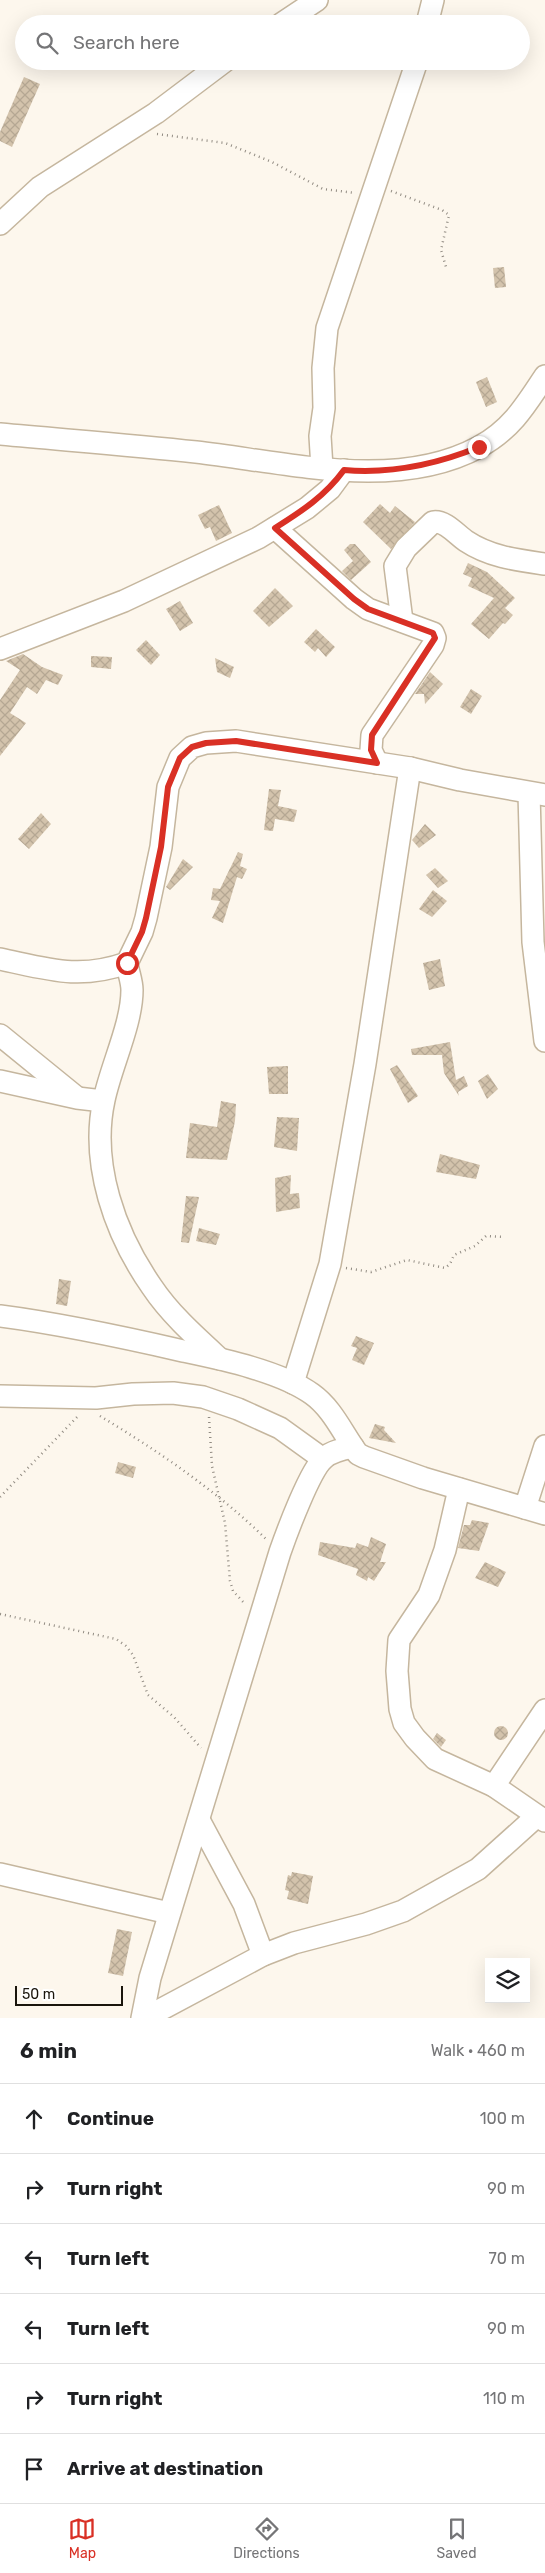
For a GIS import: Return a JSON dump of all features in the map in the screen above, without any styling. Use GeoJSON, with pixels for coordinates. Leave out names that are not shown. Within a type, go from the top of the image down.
{"type":"FeatureCollection","features":[{"type":"Feature","properties":{"kind":"street"},"geometry":{"type":"LineString","coordinates":[[295,15],[317,0]]}},
{"type":"Feature","properties":{"kind":"street"},"geometry":{"type":"LineString","coordinates":[[429,15],[432,0]]}},
{"type":"Feature","properties":{"kind":"street"},"geometry":{"type":"LineString","coordinates":[[0,224],[40,186],[156,113],[213,70]]}},
{"type":"Feature","properties":{"kind":"street"},"geometry":{"type":"LineString","coordinates":[[322,468],[320,436],[324,408],[323,368],[327,328],[414,70]]}},
{"type":"Feature","properties":{"kind":"street"},"geometry":{"type":"LineString","coordinates":[[0,434],[112,443],[322,468],[397,471],[452,458],[479,447],[515,421],[545,376]]}},
{"type":"Feature","properties":{"kind":"street"},"geometry":{"type":"LineString","coordinates":[[0,648],[124,601],[211,562],[275,528],[307,508],[330,489],[344,470]]}},
{"type":"Feature","properties":{"kind":"street"},"geometry":{"type":"LineString","coordinates":[[402,621],[395,566],[406,548],[433,522],[444,525],[467,542],[490,553],[512,559],[545,564]]}},
{"type":"Feature","properties":{"kind":"street"},"geometry":{"type":"LineString","coordinates":[[275,528],[354,599],[368,609],[433,633],[435,638],[372,735],[371,750],[377,763]]}},
{"type":"Feature","properties":{"kind":"street"},"geometry":{"type":"LineString","coordinates":[[220,1359],[184,1325],[152,1287],[128,1245],[108,1197],[100,1155],[103,1101],[126,1019],[132,989],[127,963],[142,932],[146,918],[161,847],[168,787],[180,758],[192,747],[206,743],[236,741],[410,768],[537,794],[533,942],[545,1041]]}},
{"type":"Feature","properties":{"kind":"street"},"geometry":{"type":"LineString","coordinates":[[293,1383],[330,1264],[365,1064],[410,768]]}},
{"type":"Feature","properties":{"kind":"street"},"geometry":{"type":"LineString","coordinates":[[0,959],[80,973],[103,972],[127,963]]}},
{"type":"Feature","properties":{"kind":"street"},"geometry":{"type":"LineString","coordinates":[[0,1035],[77,1098]]}},
{"type":"Feature","properties":{"kind":"street"},"geometry":{"type":"LineString","coordinates":[[0,1081],[77,1098],[103,1101]]}},
{"type":"Feature","properties":{"kind":"street"},"geometry":{"type":"LineString","coordinates":[[0,1316],[84,1328],[220,1359],[293,1383],[312,1394],[324,1404],[353,1447],[364,1457],[423,1478],[545,1514]]}},
{"type":"Feature","properties":{"kind":"street"},"geometry":{"type":"LineString","coordinates":[[0,1396],[91,1403],[133,1394],[173,1393],[203,1397],[238,1409],[280,1428],[323,1459]]}},
{"type":"Feature","properties":{"kind":"street"},"geometry":{"type":"LineString","coordinates":[[525,1508],[545,1446]]}},
{"type":"Feature","properties":{"kind":"street"},"geometry":{"type":"LineString","coordinates":[[143,2018],[150,1978],[169,1913],[280,1552],[307,1486],[323,1459],[336,1451],[353,1447]]}},
{"type":"Feature","properties":{"kind":"street"},"geometry":{"type":"LineString","coordinates":[[423,1478],[452,1520]]}},
{"type":"Feature","properties":{"kind":"street"},"geometry":{"type":"LineString","coordinates":[[143,2018],[262,1955],[294,1943],[366,1924],[403,1911],[478,1869],[541,1818],[494,1786],[435,1759],[425,1750],[404,1723],[398,1699],[397,1663],[399,1640],[429,1595],[445,1550],[459,1489]]}},
{"type":"Feature","properties":{"kind":"street"},"geometry":{"type":"LineString","coordinates":[[494,1786],[545,1710]]}},
{"type":"Feature","properties":{"kind":"street"},"geometry":{"type":"LineString","coordinates":[[199,1820],[244,1904],[262,1955]]}},
{"type":"Feature","properties":{"kind":"street"},"geometry":{"type":"LineString","coordinates":[[0,1874],[169,1913]]}},
{"type":"Feature","properties":{"kind":"path"},"geometry":{"type":"LineString","coordinates":[[154,134],[225,143],[272,162],[323,188],[376,186],[429,205],[449,215],[441,250],[446,267]]}},
{"type":"Feature","properties":{"kind":"path"},"geometry":{"type":"LineString","coordinates":[[330,1264],[358,1272],[371,1272],[406,1260],[445,1268],[450,1264],[454,1255],[475,1246],[486,1236],[504,1237]]}},
{"type":"Feature","properties":{"kind":"path"},"geometry":{"type":"LineString","coordinates":[[203,1397],[209,1420],[212,1466],[220,1498],[233,1591],[259,1617]]}},
{"type":"Feature","properties":{"kind":"path"},"geometry":{"type":"LineString","coordinates":[[0,1497],[91,1403],[220,1498],[280,1552]]}},
{"type":"Feature","properties":{"kind":"path"},"geometry":{"type":"LineString","coordinates":[[0,1614],[116,1639],[126,1646],[133,1655],[148,1695],[181,1724],[214,1765]]}},
{"type":"Feature","properties":{"kind":"building"},"geometry":{"type":"Polygon","coordinates":[[[24,77],[40,84],[12,147],[0,141],[0,132],[24,77]]]}},
{"type":"Feature","properties":{"kind":"building"},"geometry":{"type":"Polygon","coordinates":[[[504,267],[506,287],[495,288],[493,268],[504,267]]]}},
{"type":"Feature","properties":{"kind":"building"},"geometry":{"type":"Polygon","coordinates":[[[487,377],[497,402],[486,407],[476,382],[487,377]]]}},
{"type":"Feature","properties":{"kind":"building"},"geometry":{"type":"Polygon","coordinates":[[[380,504],[390,513],[395,506],[415,522],[391,549],[363,522],[380,504]]]}},
{"type":"Feature","properties":{"kind":"building"},"geometry":{"type":"Polygon","coordinates":[[[219,505],[232,533],[216,541],[210,527],[205,529],[198,515],[219,505]]]}},
{"type":"Feature","properties":{"kind":"building"},"geometry":{"type":"Polygon","coordinates":[[[350,544],[355,544],[371,562],[351,580],[342,571],[353,561],[344,550],[350,544]]]}},
{"type":"Feature","properties":{"kind":"building"},"geometry":{"type":"Polygon","coordinates":[[[468,563],[487,572],[515,598],[505,608],[513,615],[489,639],[471,624],[494,598],[468,586],[472,578],[463,574],[468,563]]]}},
{"type":"Feature","properties":{"kind":"building"},"geometry":{"type":"Polygon","coordinates":[[[275,588],[293,606],[269,627],[253,611],[275,588]]]}},
{"type":"Feature","properties":{"kind":"building"},"geometry":{"type":"Polygon","coordinates":[[[180,601],[193,623],[180,631],[166,609],[180,601]]]}},
{"type":"Feature","properties":{"kind":"building"},"geometry":{"type":"Polygon","coordinates":[[[316,629],[335,647],[326,657],[318,648],[315,652],[304,642],[316,629]]]}},
{"type":"Feature","properties":{"kind":"building"},"geometry":{"type":"Polygon","coordinates":[[[146,640],[160,655],[151,665],[136,650],[146,640]]]}},
{"type":"Feature","properties":{"kind":"building"},"geometry":{"type":"Polygon","coordinates":[[[23,654],[42,667],[63,675],[58,685],[46,680],[37,694],[27,687],[10,713],[26,723],[0,756],[0,700],[20,670],[6,661],[23,654]]]}},
{"type":"Feature","properties":{"kind":"building"},"geometry":{"type":"Polygon","coordinates":[[[91,656],[112,657],[111,669],[91,667],[91,656]]]}},
{"type":"Feature","properties":{"kind":"building"},"geometry":{"type":"Polygon","coordinates":[[[215,658],[234,667],[230,678],[217,672],[215,658]]]}},
{"type":"Feature","properties":{"kind":"building"},"geometry":{"type":"Polygon","coordinates":[[[430,672],[443,684],[425,704],[424,694],[415,694],[430,672]]]}},
{"type":"Feature","properties":{"kind":"building"},"geometry":{"type":"Polygon","coordinates":[[[471,689],[482,696],[471,714],[460,707],[471,689]]]}},
{"type":"Feature","properties":{"kind":"building"},"geometry":{"type":"Polygon","coordinates":[[[269,789],[281,790],[278,806],[297,810],[294,822],[275,819],[273,831],[264,830],[269,789]]]}},
{"type":"Feature","properties":{"kind":"building"},"geometry":{"type":"Polygon","coordinates":[[[41,813],[51,824],[29,849],[18,839],[41,813]]]}},
{"type":"Feature","properties":{"kind":"building"},"geometry":{"type":"Polygon","coordinates":[[[425,824],[436,835],[419,848],[412,840],[425,824]]]}},
{"type":"Feature","properties":{"kind":"building"},"geometry":{"type":"Polygon","coordinates":[[[238,852],[243,854],[240,866],[247,869],[242,879],[237,877],[223,923],[212,918],[220,901],[211,900],[213,888],[220,889],[238,852]]]}},
{"type":"Feature","properties":{"kind":"building"},"geometry":{"type":"Polygon","coordinates":[[[183,859],[193,867],[170,890],[166,887],[183,859]]]}},
{"type":"Feature","properties":{"kind":"building"},"geometry":{"type":"Polygon","coordinates":[[[435,868],[448,881],[438,888],[426,875],[435,868]]]}},
{"type":"Feature","properties":{"kind":"building"},"geometry":{"type":"Polygon","coordinates":[[[433,890],[447,901],[432,917],[419,909],[433,890]]]}},
{"type":"Feature","properties":{"kind":"building"},"geometry":{"type":"Polygon","coordinates":[[[440,959],[445,986],[429,990],[423,963],[440,959]]]}},
{"type":"Feature","properties":{"kind":"building"},"geometry":{"type":"Polygon","coordinates":[[[450,1042],[456,1080],[464,1076],[468,1086],[458,1092],[459,1096],[444,1073],[442,1055],[412,1055],[411,1049],[450,1042]]]}},
{"type":"Feature","properties":{"kind":"building"},"geometry":{"type":"Polygon","coordinates":[[[397,1065],[418,1096],[408,1103],[390,1069],[397,1065]]]}},
{"type":"Feature","properties":{"kind":"building"},"geometry":{"type":"Polygon","coordinates":[[[288,1066],[288,1094],[269,1094],[267,1067],[288,1066]]]}},
{"type":"Feature","properties":{"kind":"building"},"geometry":{"type":"Polygon","coordinates":[[[488,1074],[498,1089],[487,1099],[478,1081],[488,1074]]]}},
{"type":"Feature","properties":{"kind":"building"},"geometry":{"type":"Polygon","coordinates":[[[221,1101],[236,1104],[235,1121],[227,1160],[186,1158],[190,1123],[217,1127],[221,1101]]]}},
{"type":"Feature","properties":{"kind":"building"},"geometry":{"type":"Polygon","coordinates":[[[277,1117],[299,1118],[297,1151],[274,1147],[277,1117]]]}},
{"type":"Feature","properties":{"kind":"building"},"geometry":{"type":"Polygon","coordinates":[[[440,1154],[480,1165],[476,1179],[436,1172],[440,1154]]]}},
{"type":"Feature","properties":{"kind":"building"},"geometry":{"type":"Polygon","coordinates":[[[291,1175],[290,1194],[299,1193],[300,1208],[276,1212],[275,1178],[291,1175]]]}},
{"type":"Feature","properties":{"kind":"building"},"geometry":{"type":"Polygon","coordinates":[[[186,1196],[199,1197],[189,1243],[181,1242],[186,1196]]]}},
{"type":"Feature","properties":{"kind":"building"},"geometry":{"type":"Polygon","coordinates":[[[199,1228],[220,1234],[216,1245],[196,1241],[199,1228]]]}},
{"type":"Feature","properties":{"kind":"building"},"geometry":{"type":"Polygon","coordinates":[[[59,1279],[71,1281],[67,1306],[56,1304],[59,1279]]]}},
{"type":"Feature","properties":{"kind":"building"},"geometry":{"type":"Polygon","coordinates":[[[356,1336],[374,1343],[364,1365],[352,1360],[357,1348],[351,1346],[356,1336]]]}},
{"type":"Feature","properties":{"kind":"building"},"geometry":{"type":"Polygon","coordinates":[[[375,1424],[385,1427],[384,1430],[396,1443],[369,1438],[375,1424]]]}},
{"type":"Feature","properties":{"kind":"building"},"geometry":{"type":"Polygon","coordinates":[[[118,1462],[136,1467],[133,1478],[115,1473],[118,1462]]]}},
{"type":"Feature","properties":{"kind":"building"},"geometry":{"type":"Polygon","coordinates":[[[472,1520],[489,1523],[479,1551],[458,1548],[464,1525],[470,1525],[472,1520]]]}},
{"type":"Feature","properties":{"kind":"building"},"geometry":{"type":"Polygon","coordinates":[[[371,1537],[386,1544],[380,1562],[386,1562],[374,1581],[368,1577],[367,1581],[356,1575],[358,1569],[318,1555],[320,1542],[355,1548],[357,1543],[368,1547],[371,1537]]]}},
{"type":"Feature","properties":{"kind":"building"},"geometry":{"type":"Polygon","coordinates":[[[485,1562],[506,1572],[498,1587],[475,1578],[485,1562]]]}},
{"type":"Feature","properties":{"kind":"building"},"geometry":{"type":"Polygon","coordinates":[[[501,1726],[506,1728],[508,1733],[506,1738],[501,1740],[496,1738],[494,1733],[496,1728],[501,1726]]]}},
{"type":"Feature","properties":{"kind":"building"},"geometry":{"type":"Polygon","coordinates":[[[437,1733],[446,1740],[441,1747],[433,1739],[437,1733]]]}},
{"type":"Feature","properties":{"kind":"building"},"geometry":{"type":"Polygon","coordinates":[[[292,1872],[313,1876],[308,1904],[287,1899],[289,1891],[285,1890],[288,1875],[291,1876],[292,1872]]]}},
{"type":"Feature","properties":{"kind":"building"},"geometry":{"type":"Polygon","coordinates":[[[117,1929],[132,1932],[123,1976],[108,1973],[117,1929]]]}},
{"type":"Feature","properties":{"kind":"route"},"geometry":{"type":"LineString","coordinates":[[127,963],[142,932],[146,918],[161,847],[168,787],[173,770],[180,758],[192,747],[218,741],[236,741],[377,763],[371,750],[372,735],[435,638],[433,633],[368,609],[336,585],[275,528],[307,508],[330,489],[344,470],[397,471],[452,458],[479,447]]}}]}
